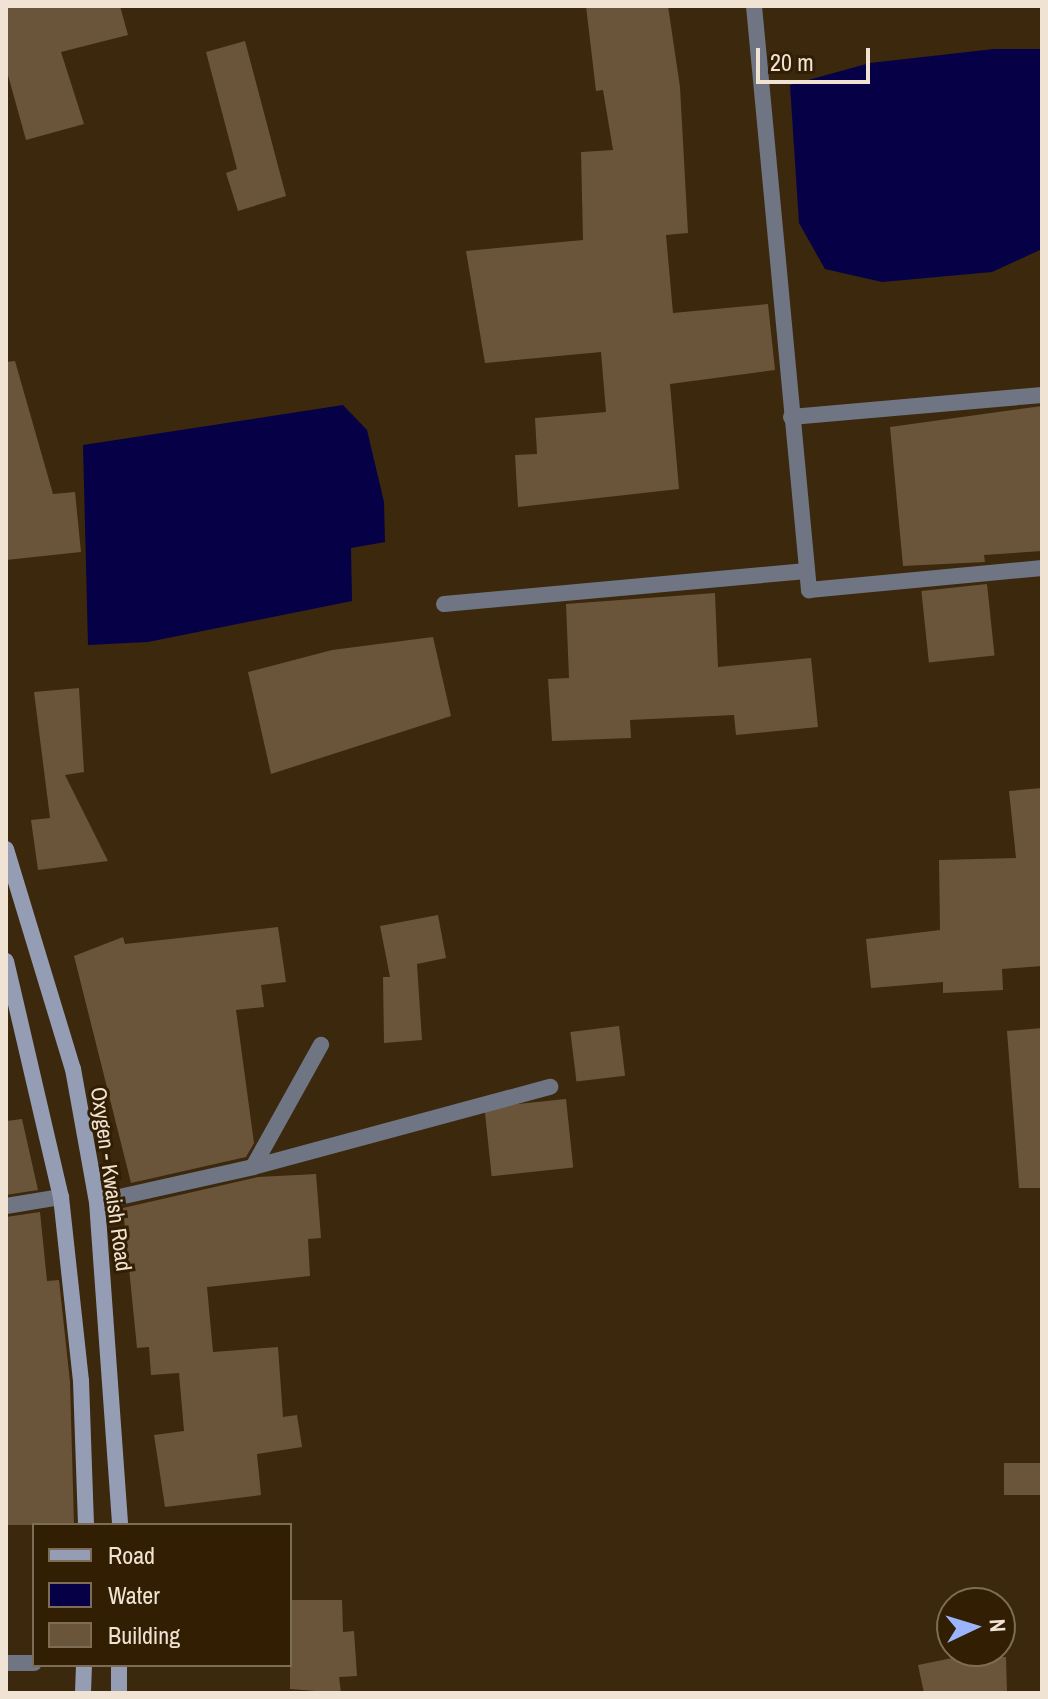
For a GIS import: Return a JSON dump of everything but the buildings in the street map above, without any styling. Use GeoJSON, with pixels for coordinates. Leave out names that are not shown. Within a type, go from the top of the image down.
{"type":"FeatureCollection","features":[{"type":"Feature","properties":{"kind":"main road","name":"Oxygen - Kwaish Road"},"geometry":{"type":"LineString","coordinates":[[6,849],[73,1069],[97,1202],[120,1523]]}},
{"type":"Feature","properties":{"kind":"main road"},"geometry":{"type":"LineString","coordinates":[[6,961],[61,1197],[81,1381],[86,1523]]}},
{"type":"Feature","properties":{"kind":"main road"},"geometry":{"type":"LineString","coordinates":[[83,1693],[84,1667]]}},
{"type":"Feature","properties":{"kind":"main road"},"geometry":{"type":"LineString","coordinates":[[119,1667],[119,1693]]}},
{"type":"Feature","properties":{"kind":"street"},"geometry":{"type":"LineString","coordinates":[[754,6],[809,590],[1042,568]]}},
{"type":"Feature","properties":{"kind":"street"},"geometry":{"type":"LineString","coordinates":[[791,417],[1042,395]]}},
{"type":"Feature","properties":{"kind":"street"},"geometry":{"type":"LineString","coordinates":[[444,604],[807,571]]}},
{"type":"Feature","properties":{"kind":"street"},"geometry":{"type":"LineString","coordinates":[[253,1167],[321,1045]]}},
{"type":"Feature","properties":{"kind":"street"},"geometry":{"type":"LineString","coordinates":[[97,1202],[253,1167],[550,1087]]}},
{"type":"Feature","properties":{"kind":"street"},"geometry":{"type":"LineString","coordinates":[[6,1206],[61,1197]]}},
{"type":"Feature","properties":{"kind":"street"},"geometry":{"type":"LineString","coordinates":[[6,1663],[32,1663]]}},
{"type":"Feature","properties":{"kind":"water"},"geometry":{"type":"Polygon","coordinates":[[[994,49],[1042,49],[1042,249],[992,272],[882,282],[825,269],[799,223],[790,85],[870,63],[994,49]]]}},
{"type":"Feature","properties":{"kind":"water"},"geometry":{"type":"Polygon","coordinates":[[[343,405],[367,430],[384,502],[385,542],[351,548],[352,601],[148,642],[88,645],[83,445],[343,405]]]}}]}
